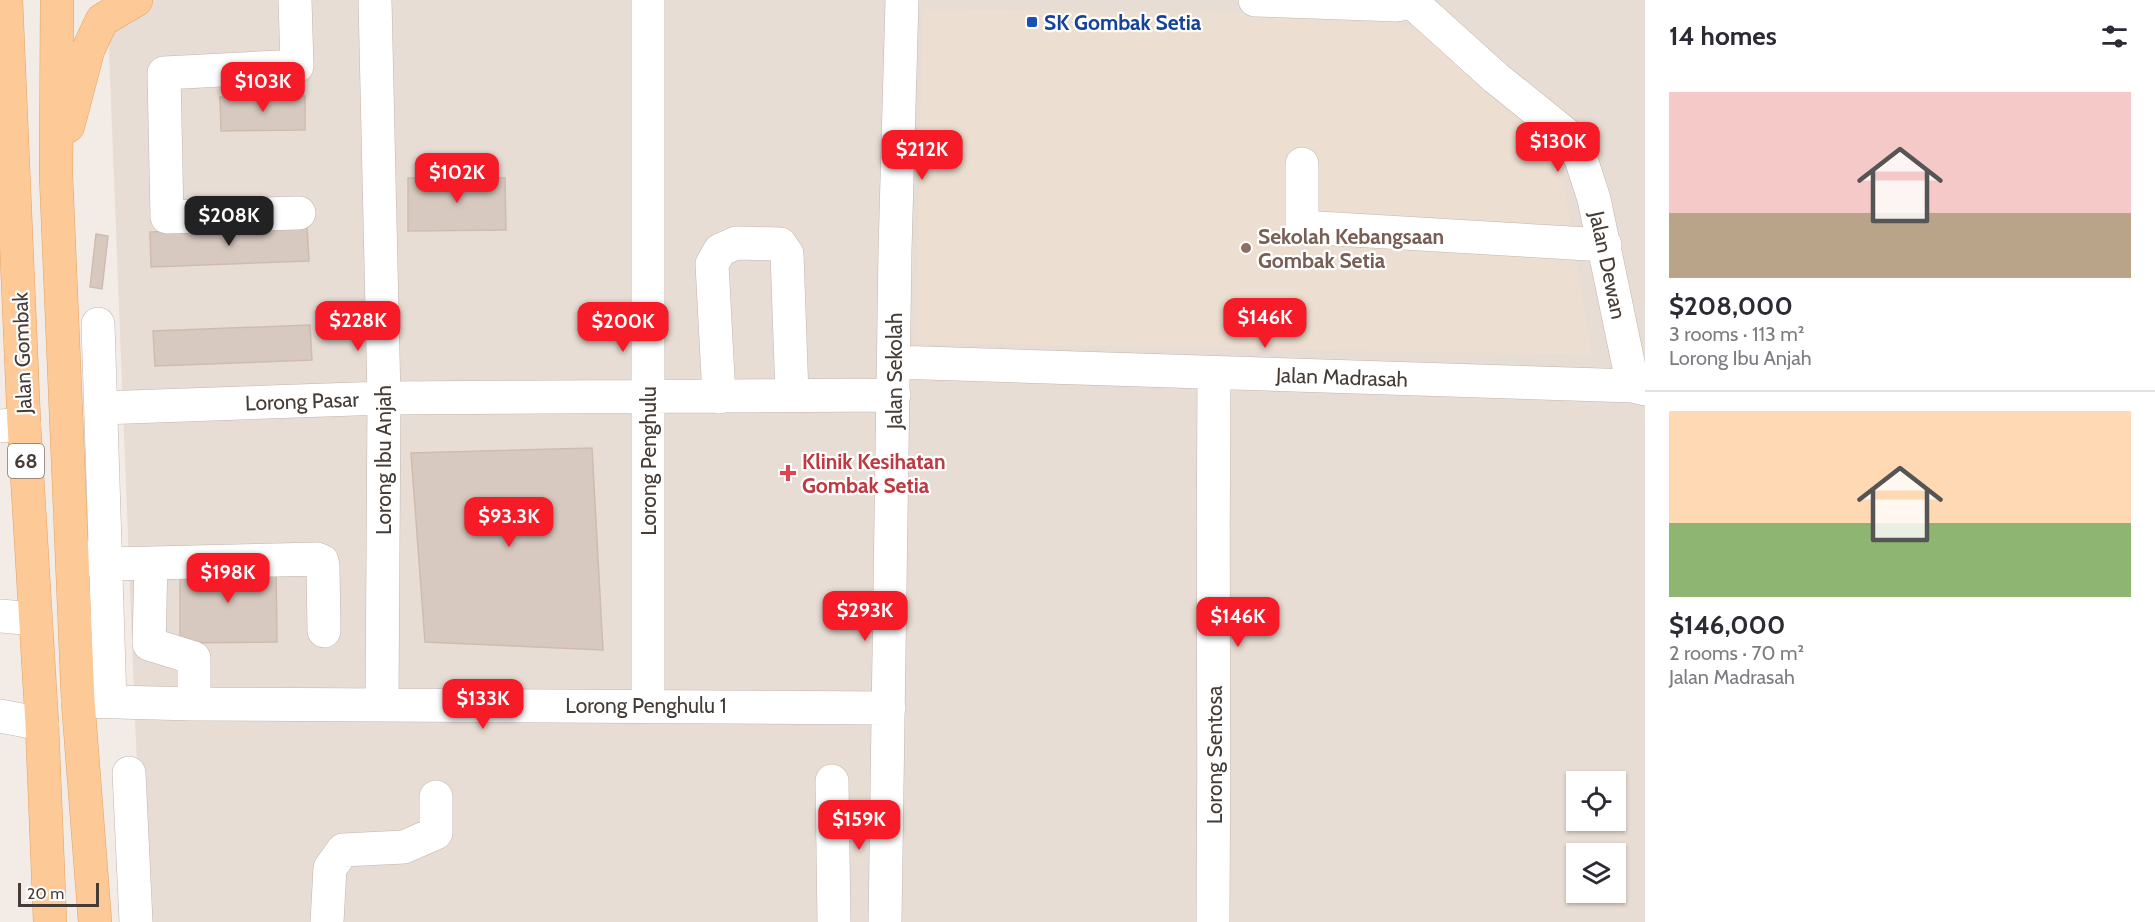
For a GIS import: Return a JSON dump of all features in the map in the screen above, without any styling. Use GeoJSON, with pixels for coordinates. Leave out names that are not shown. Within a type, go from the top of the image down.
{"type":"FeatureCollection","features":[{"type":"Feature","properties":{"kind":"main road","name":"Jalan Gombak"},"geometry":{"type":"LineString","coordinates":[[6,0],[5,119],[16,214],[12,425],[35,619],[50,922]]}},
{"type":"Feature","properties":{"kind":"main road","name":"Jalan Gombak"},"geometry":{"type":"LineString","coordinates":[[57,0],[56,174],[72,553],[94,701],[95,922]]}},
{"type":"Feature","properties":{"kind":"main road"},"geometry":{"type":"LineString","coordinates":[[56,174],[88,50],[102,20],[136,0]]}},
{"type":"Feature","properties":{"kind":"street"},"geometry":{"type":"LineString","coordinates":[[295,0],[297,66],[164,73],[167,217],[299,213]]}},
{"type":"Feature","properties":{"kind":"street","name":"Lorong Ibu Anjah"},"geometry":{"type":"LineString","coordinates":[[375,0],[384,398],[382,704]]}},
{"type":"Feature","properties":{"kind":"street","name":"Lorong Penghulu"},"geometry":{"type":"LineString","coordinates":[[648,0],[648,705]]}},
{"type":"Feature","properties":{"kind":"street","name":"Jalan Sekolah"},"geometry":{"type":"LineString","coordinates":[[885,922],[902,0]]}},
{"type":"Feature","properties":{"kind":"street","name":"Jalan Dewan"},"geometry":{"type":"LineString","coordinates":[[1255,0],[1397,5],[1415,1],[1496,78],[1569,136],[1584,169],[1605,244],[1634,330],[1639,388]]}},
{"type":"Feature","properties":{"kind":"street"},"geometry":{"type":"LineString","coordinates":[[1302,164],[1302,228],[1605,244]]}},
{"type":"Feature","properties":{"kind":"street"},"geometry":{"type":"LineString","coordinates":[[718,397],[712,264],[720,250],[736,243],[780,244],[787,254],[792,395]]}},
{"type":"Feature","properties":{"kind":"street"},"geometry":{"type":"LineString","coordinates":[[94,701],[106,564],[98,324]]}},
{"type":"Feature","properties":{"kind":"street","name":"Jalan Madrasah"},"geometry":{"type":"LineString","coordinates":[[894,362],[1639,388]]}},
{"type":"Feature","properties":{"kind":"street","name":"Lorong Sentosa"},"geometry":{"type":"LineString","coordinates":[[1213,922],[1214,373]]}},
{"type":"Feature","properties":{"kind":"street","name":"Lorong Pasar"},"geometry":{"type":"LineString","coordinates":[[101,408],[384,398],[894,394]]}},
{"type":"Feature","properties":{"kind":"street"},"geometry":{"type":"LineString","coordinates":[[72,553],[106,564],[317,559],[322,561],[323,567],[324,631]]}},
{"type":"Feature","properties":{"kind":"street"},"geometry":{"type":"LineString","coordinates":[[151,563],[149,644],[194,658],[194,704]]}},
{"type":"Feature","properties":{"kind":"street"},"geometry":{"type":"LineString","coordinates":[[0,616],[35,619]]}},
{"type":"Feature","properties":{"kind":"street","name":"Lorong Penghulu 1"},"geometry":{"type":"LineString","coordinates":[[94,701],[194,704],[889,708]]}},
{"type":"Feature","properties":{"kind":"street"},"geometry":{"type":"LineString","coordinates":[[0,716],[42,724]]}},
{"type":"Feature","properties":{"kind":"street"},"geometry":{"type":"LineString","coordinates":[[129,773],[136,922]]}},
{"type":"Feature","properties":{"kind":"street"},"geometry":{"type":"LineString","coordinates":[[832,781],[834,922]]}},
{"type":"Feature","properties":{"kind":"street"},"geometry":{"type":"LineString","coordinates":[[327,922],[330,868],[344,850],[404,847],[435,833],[436,797]]}},
{"type":"Feature","properties":{"kind":"street"},"geometry":{"type":"LineString","coordinates":[[834,887],[885,887]]}},
{"type":"Feature","properties":{"kind":"shaded area"},"geometry":{"type":"Polygon","coordinates":[[[107,0],[1645,0],[1645,922],[143,922],[107,0]]]}},
{"type":"Feature","properties":{"kind":"shaded area","name":"Sekolah Kebangsaan Gombak Setia"},"geometry":{"type":"Polygon","coordinates":[[[923,9],[1368,14],[1423,33],[1559,153],[1592,355],[915,343],[923,9]]]}},
{"type":"Feature","properties":{"kind":"building"},"geometry":{"type":"Polygon","coordinates":[[[305,96],[305,130],[221,131],[220,97],[305,96]]]}},
{"type":"Feature","properties":{"kind":"building"},"geometry":{"type":"Polygon","coordinates":[[[408,178],[505,178],[506,230],[408,231],[408,178]]]}},
{"type":"Feature","properties":{"kind":"building"},"geometry":{"type":"Polygon","coordinates":[[[307,226],[309,261],[151,267],[150,232],[307,226]]]}},
{"type":"Feature","properties":{"kind":"building"},"geometry":{"type":"Polygon","coordinates":[[[96,234],[108,236],[102,289],[90,287],[96,234]]]}},
{"type":"Feature","properties":{"kind":"building"},"geometry":{"type":"Polygon","coordinates":[[[310,325],[312,360],[155,366],[153,331],[310,325]]]}},
{"type":"Feature","properties":{"kind":"building"},"geometry":{"type":"Polygon","coordinates":[[[592,448],[603,650],[425,642],[411,453],[592,448]]]}},
{"type":"Feature","properties":{"kind":"building"},"geometry":{"type":"Polygon","coordinates":[[[276,564],[277,642],[180,643],[180,565],[276,564]]]}},
{"type":"Feature","properties":{"kind":"place","name":"SK Gombak Setia"},"geometry":{"type":"Point","coordinates":[1032,22]}},
{"type":"Feature","properties":{"kind":"place","name":"Sekolah Kebangsaan Gombak Setia"},"geometry":{"type":"Point","coordinates":[1246,248]}},
{"type":"Feature","properties":{"kind":"place","name":"Klinik Kesihatan Gombak Setia"},"geometry":{"type":"Point","coordinates":[788,473]}}]}
